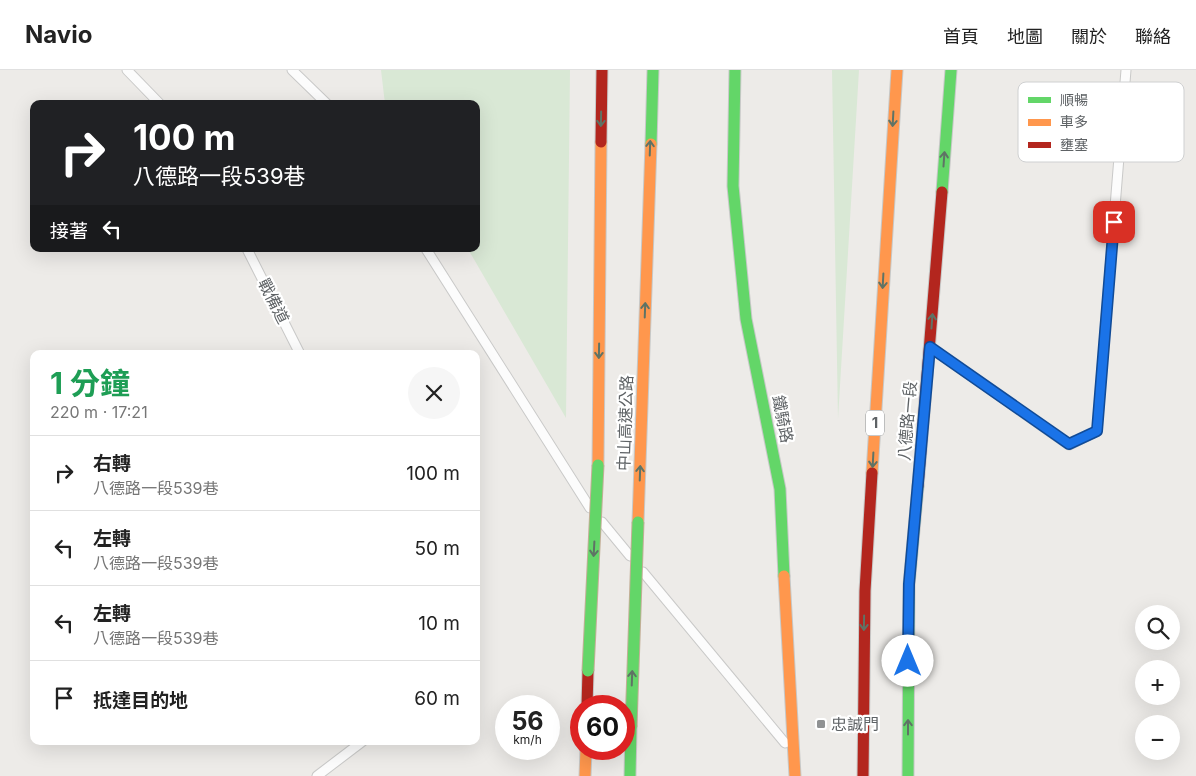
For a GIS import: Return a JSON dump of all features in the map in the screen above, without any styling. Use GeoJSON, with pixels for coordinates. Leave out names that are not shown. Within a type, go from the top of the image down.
{"type":"FeatureCollection","features":[{"type":"Feature","properties":{"kind":"main road","name":"中山高速公路"},"geometry":{"type":"LineString","coordinates":[[587,695],[598,465],[602,70]]}},
{"type":"Feature","properties":{"kind":"main road","name":"中山高速公路"},"geometry":{"type":"LineString","coordinates":[[630,776],[630,727],[653,70]]}},
{"type":"Feature","properties":{"kind":"main road","name":"鐵騎路"},"geometry":{"type":"LineString","coordinates":[[736,70],[733,186],[746,319],[780,488],[792,750],[795,776]]}},
{"type":"Feature","properties":{"kind":"main road","name":"八德路一段"},"geometry":{"type":"LineString","coordinates":[[862,776],[865,591],[897,70]]}},
{"type":"Feature","properties":{"kind":"main road","name":"八德路一段"},"geometry":{"type":"LineString","coordinates":[[908,776],[909,584],[930,347],[951,70]]}},
{"type":"Feature","properties":{"kind":"main road"},"geometry":{"type":"LineString","coordinates":[[585,776],[586,760]]}},
{"type":"Feature","properties":{"kind":"lane"},"geometry":{"type":"LineString","coordinates":[[127,70],[156,100]]}},
{"type":"Feature","properties":{"kind":"lane"},"geometry":{"type":"LineString","coordinates":[[292,70],[323,100]]}},
{"type":"Feature","properties":{"kind":"lane"},"geometry":{"type":"LineString","coordinates":[[930,347],[1069,444],[1097,431],[1119,162]]}},
{"type":"Feature","properties":{"kind":"lane","name":"戰備道"},"geometry":{"type":"LineString","coordinates":[[249,252],[298,350]]}},
{"type":"Feature","properties":{"kind":"lane"},"geometry":{"type":"LineString","coordinates":[[428,252],[582,498],[792,750]]}},
{"type":"Feature","properties":{"kind":"lane"},"geometry":{"type":"LineString","coordinates":[[317,776],[358,745]]}},
{"type":"Feature","properties":{"kind":"green space"},"geometry":{"type":"Polygon","coordinates":[[[381,70],[570,70],[566,418],[470,252],[480,252],[480,100],[385,100],[381,70]]]}},
{"type":"Feature","properties":{"kind":"green space"},"geometry":{"type":"Polygon","coordinates":[[[832,70],[859,70],[838,419],[832,70]]]}},
{"type":"Feature","properties":{"kind":"traffic: fast"},"geometry":{"type":"LineString","coordinates":[[651,144],[653,70]]}},
{"type":"Feature","properties":{"kind":"traffic: fast"},"geometry":{"type":"LineString","coordinates":[[735,70],[733,186],[746,319],[780,489],[784,576]]}},
{"type":"Feature","properties":{"kind":"traffic: fast"},"geometry":{"type":"LineString","coordinates":[[942,192],[951,70]]}},
{"type":"Feature","properties":{"kind":"traffic: fast"},"geometry":{"type":"LineString","coordinates":[[588,671],[598,465]]}},
{"type":"Feature","properties":{"kind":"traffic: fast"},"geometry":{"type":"LineString","coordinates":[[908,776],[909,585],[918,486]]}},
{"type":"Feature","properties":{"kind":"traffic: fast"},"geometry":{"type":"LineString","coordinates":[[632,695],[638,522]]}},
{"type":"Feature","properties":{"kind":"traffic: fast"},"geometry":{"type":"LineString","coordinates":[[630,760],[630,776]]}},
{"type":"Feature","properties":{"kind":"traffic: slow"},"geometry":{"type":"LineString","coordinates":[[872,473],[897,70]]}},
{"type":"Feature","properties":{"kind":"traffic: slow"},"geometry":{"type":"LineString","coordinates":[[598,465],[601,142]]}},
{"type":"Feature","properties":{"kind":"traffic: slow"},"geometry":{"type":"LineString","coordinates":[[638,522],[651,144]]}},
{"type":"Feature","properties":{"kind":"traffic: slow"},"geometry":{"type":"LineString","coordinates":[[784,576],[795,776]]}},
{"type":"Feature","properties":{"kind":"traffic: slow"},"geometry":{"type":"LineString","coordinates":[[585,776],[586,760]]}},
{"type":"Feature","properties":{"kind":"traffic: jam"},"geometry":{"type":"LineString","coordinates":[[601,142],[602,70]]}},
{"type":"Feature","properties":{"kind":"traffic: jam"},"geometry":{"type":"LineString","coordinates":[[918,486],[942,192]]}},
{"type":"Feature","properties":{"kind":"traffic: jam"},"geometry":{"type":"LineString","coordinates":[[863,776],[865,591],[872,473]]}},
{"type":"Feature","properties":{"kind":"traffic: jam"},"geometry":{"type":"LineString","coordinates":[[587,695],[588,671]]}},
{"type":"Feature","properties":{"kind":"place","name":"忠誠門"},"geometry":{"type":"Point","coordinates":[821,724]}},
{"type":"Feature","properties":{"kind":"route"},"geometry":{"type":"LineString","coordinates":[[908,661],[909,584],[930,347],[1069,444],[1097,431],[1114,222]]}}]}
